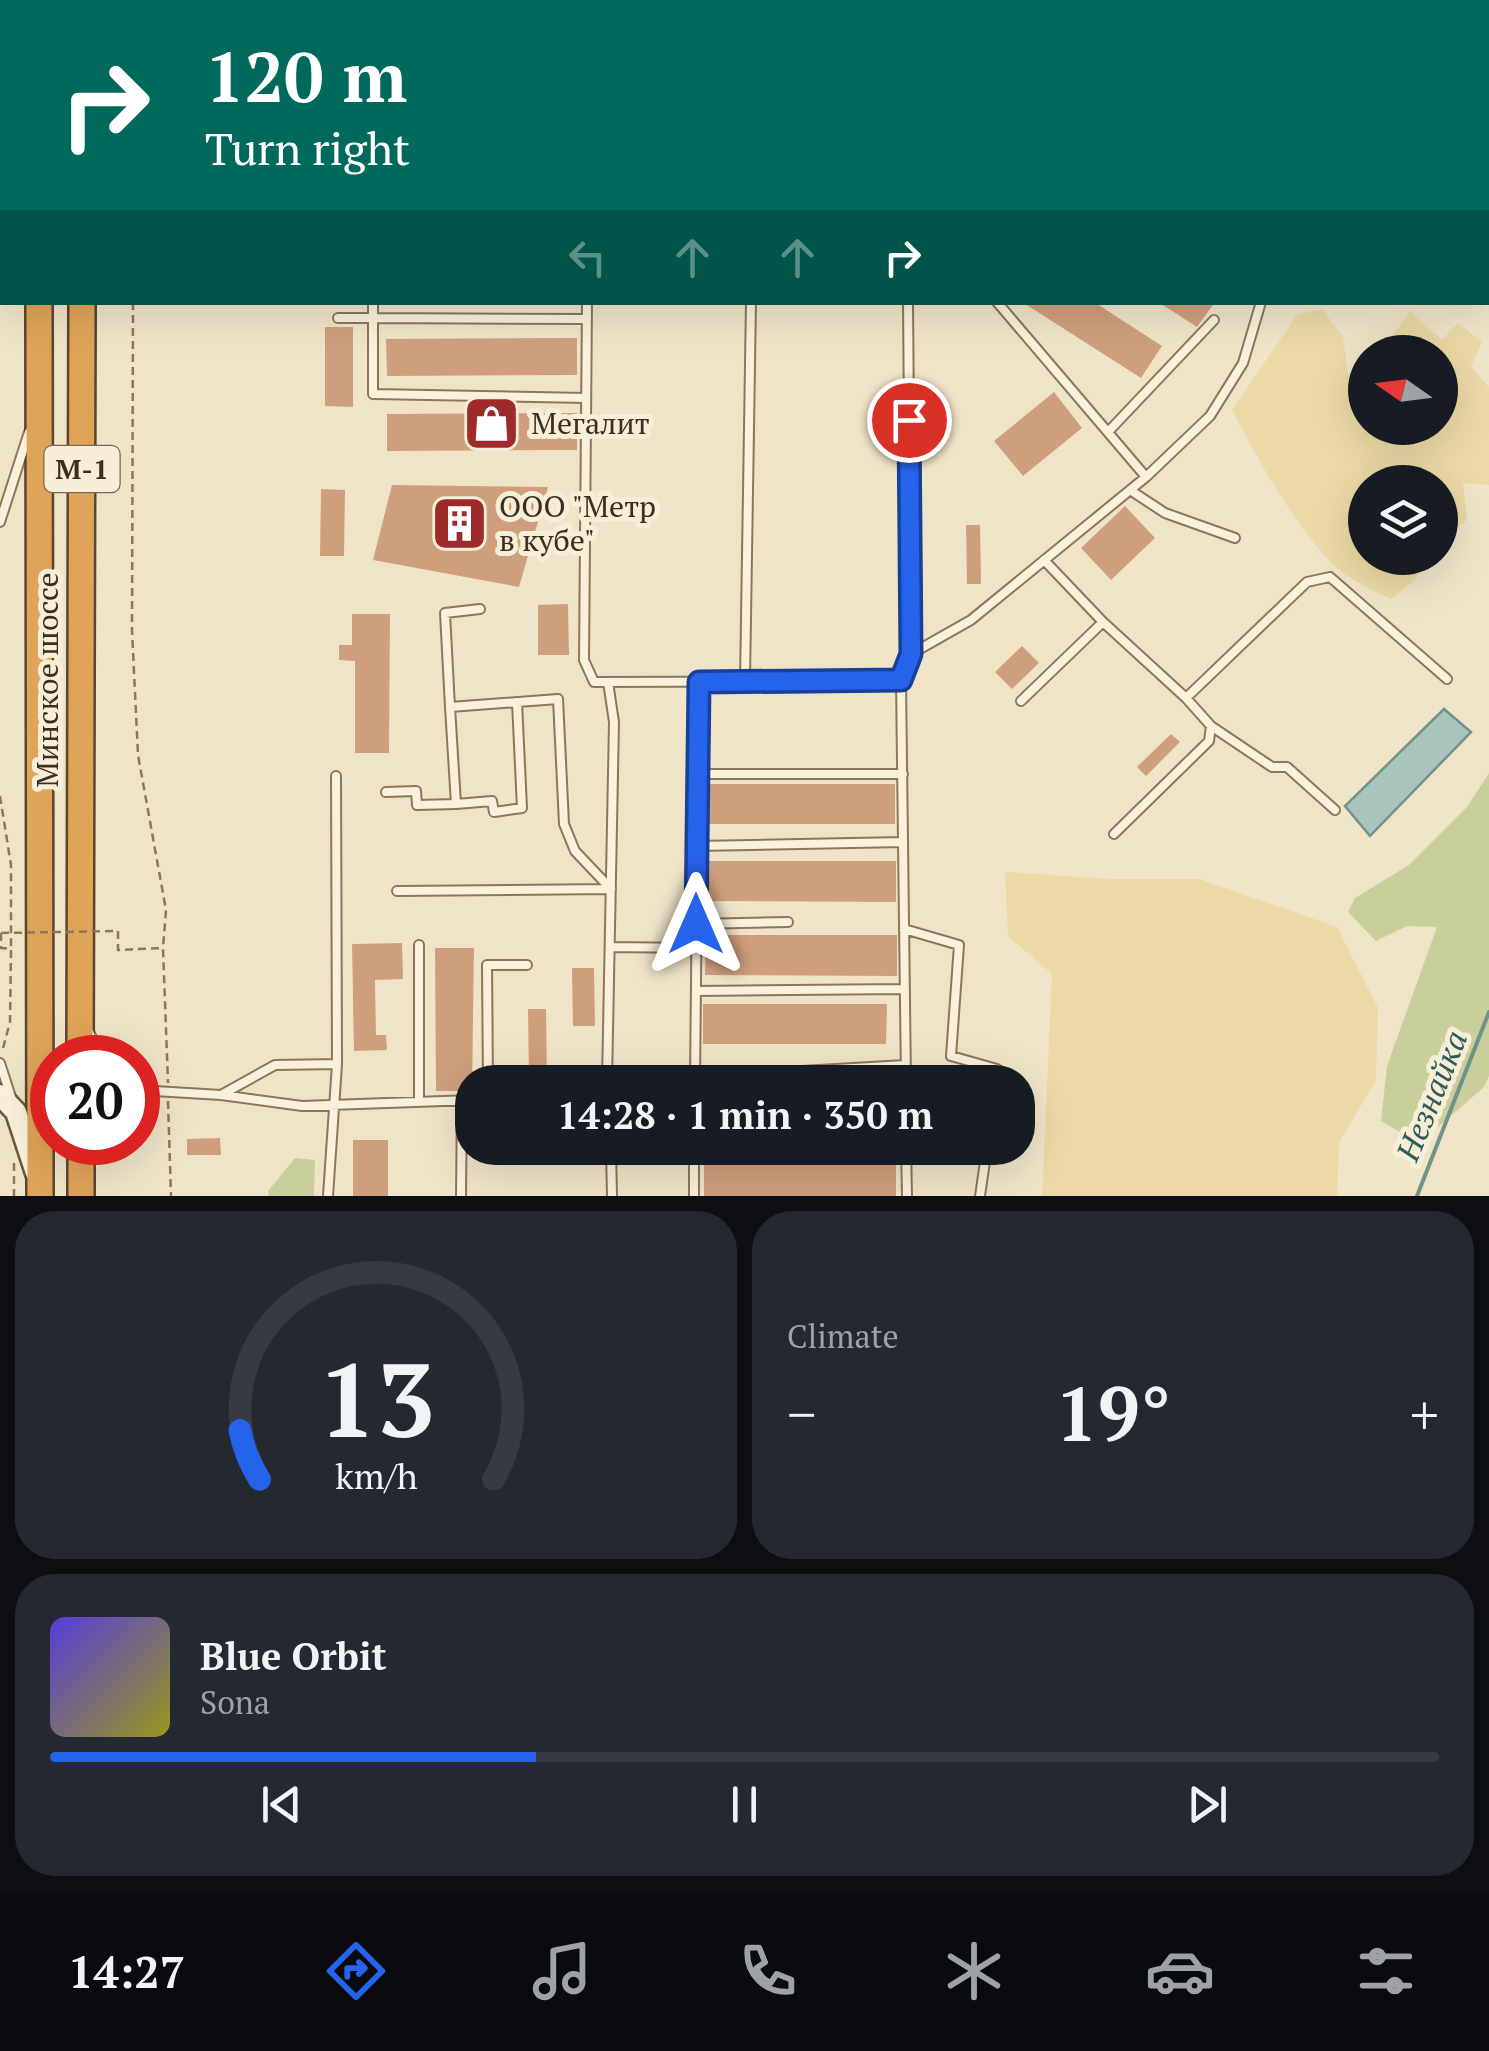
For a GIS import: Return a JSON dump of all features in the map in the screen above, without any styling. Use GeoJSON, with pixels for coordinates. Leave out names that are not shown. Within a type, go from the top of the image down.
{"type":"FeatureCollection","features":[{"type":"Feature","properties":{"kind":"highway","name":"Минское шоссе"},"geometry":{"type":"LineString","coordinates":[[39,305],[40,1192]]}},
{"type":"Feature","properties":{"kind":"highway","name":"Минское шоссе"},"geometry":{"type":"LineString","coordinates":[[80,1035],[82,305]]}},
{"type":"Feature","properties":{"kind":"highway"},"geometry":{"type":"LineString","coordinates":[[81,1194],[84,1165]]}},
{"type":"Feature","properties":{"kind":"street"},"geometry":{"type":"LineString","coordinates":[[0,1095],[16,1112],[40,1192]]}},
{"type":"Feature","properties":{"kind":"lane"},"geometry":{"type":"LineString","coordinates":[[373,305],[373,394],[586,398]]}},
{"type":"Feature","properties":{"kind":"lane"},"geometry":{"type":"LineString","coordinates":[[587,305],[584,660],[594,682],[901,680]]}},
{"type":"Feature","properties":{"kind":"lane"},"geometry":{"type":"LineString","coordinates":[[744,682],[750,305]]}},
{"type":"Feature","properties":{"kind":"lane"},"geometry":{"type":"LineString","coordinates":[[906,1065],[901,680],[911,654],[908,305]]}},
{"type":"Feature","properties":{"kind":"lane"},"geometry":{"type":"LineString","coordinates":[[1000,305],[1146,477]]}},
{"type":"Feature","properties":{"kind":"lane"},"geometry":{"type":"LineString","coordinates":[[911,654],[971,620],[1146,477],[1210,416],[1243,363],[1260,305]]}},
{"type":"Feature","properties":{"kind":"lane"},"geometry":{"type":"LineString","coordinates":[[338,318],[587,319]]}},
{"type":"Feature","properties":{"kind":"lane"},"geometry":{"type":"LineString","coordinates":[[1108,432],[1214,320]]}},
{"type":"Feature","properties":{"kind":"lane"},"geometry":{"type":"LineString","coordinates":[[0,522],[41,389]]}},
{"type":"Feature","properties":{"kind":"lane"},"geometry":{"type":"LineString","coordinates":[[1130,490],[1164,513],[1235,538]]}},
{"type":"Feature","properties":{"kind":"lane"},"geometry":{"type":"LineString","coordinates":[[1044,560],[1102,622],[1186,698],[1211,726],[1272,767],[1288,767],[1336,810]]}},
{"type":"Feature","properties":{"kind":"lane"},"geometry":{"type":"LineString","coordinates":[[1186,698],[1307,582],[1330,577],[1446,679]]}},
{"type":"Feature","properties":{"kind":"lane"},"geometry":{"type":"LineString","coordinates":[[456,804],[445,613],[480,609]]}},
{"type":"Feature","properties":{"kind":"lane"},"geometry":{"type":"LineString","coordinates":[[1022,701],[1102,622]]}},
{"type":"Feature","properties":{"kind":"lane"},"geometry":{"type":"LineString","coordinates":[[608,682],[614,722],[608,1065]]}},
{"type":"Feature","properties":{"kind":"lane"},"geometry":{"type":"LineString","coordinates":[[695,1065],[699,682]]}},
{"type":"Feature","properties":{"kind":"lane"},"geometry":{"type":"LineString","coordinates":[[450,707],[558,699],[564,824],[576,851],[611,889]]}},
{"type":"Feature","properties":{"kind":"lane"},"geometry":{"type":"LineString","coordinates":[[386,792],[416,791],[417,805],[492,801],[494,812],[522,808],[517,702]]}},
{"type":"Feature","properties":{"kind":"lane"},"geometry":{"type":"LineString","coordinates":[[1114,834],[1209,741],[1211,726]]}},
{"type":"Feature","properties":{"kind":"lane"},"geometry":{"type":"LineString","coordinates":[[698,774],[902,774]]}},
{"type":"Feature","properties":{"kind":"lane"},"geometry":{"type":"LineString","coordinates":[[328,1196],[337,1064],[336,776]]}},
{"type":"Feature","properties":{"kind":"lane"},"geometry":{"type":"LineString","coordinates":[[697,846],[903,842]]}},
{"type":"Feature","properties":{"kind":"lane"},"geometry":{"type":"LineString","coordinates":[[396,892],[611,889]]}},
{"type":"Feature","properties":{"kind":"lane"},"geometry":{"type":"LineString","coordinates":[[696,924],[788,922]]}},
{"type":"Feature","properties":{"kind":"lane"},"geometry":{"type":"LineString","coordinates":[[904,929],[960,945],[952,1056],[981,1065]]}},
{"type":"Feature","properties":{"kind":"lane"},"geometry":{"type":"LineString","coordinates":[[419,945],[419,1102]]}},
{"type":"Feature","properties":{"kind":"lane"},"geometry":{"type":"LineString","coordinates":[[610,947],[696,948]]}},
{"type":"Feature","properties":{"kind":"lane"},"geometry":{"type":"LineString","coordinates":[[488,1065],[487,965],[527,966]]}},
{"type":"Feature","properties":{"kind":"lane"},"geometry":{"type":"LineString","coordinates":[[696,991],[905,989]]}},
{"type":"Feature","properties":{"kind":"lane"},"geometry":{"type":"LineString","coordinates":[[80,1012],[91,1035]]}},
{"type":"Feature","properties":{"kind":"lane"},"geometry":{"type":"LineString","coordinates":[[0,1063],[16,1112]]}},
{"type":"Feature","properties":{"kind":"lane"},"geometry":{"type":"LineString","coordinates":[[221,1096],[275,1065],[337,1064]]}},
{"type":"Feature","properties":{"kind":"lane"},"geometry":{"type":"LineString","coordinates":[[160,1091],[302,1106],[455,1100]]}},
{"type":"Feature","properties":{"kind":"lane"},"geometry":{"type":"LineString","coordinates":[[462,1165],[462,1196]]}},
{"type":"Feature","properties":{"kind":"lane"},"geometry":{"type":"LineString","coordinates":[[611,1165],[612,1196]]}},
{"type":"Feature","properties":{"kind":"lane"},"geometry":{"type":"LineString","coordinates":[[694,1165],[694,1196]]}},
{"type":"Feature","properties":{"kind":"lane"},"geometry":{"type":"LineString","coordinates":[[906,1165],[907,1196]]}},
{"type":"Feature","properties":{"kind":"lane"},"geometry":{"type":"LineString","coordinates":[[980,1196],[985,1165]]}},
{"type":"Feature","properties":{"kind":"path"},"geometry":{"type":"LineString","coordinates":[[134,305],[132,630],[138,754],[166,910],[163,948],[171,1196]]}},
{"type":"Feature","properties":{"kind":"path"},"geometry":{"type":"LineString","coordinates":[[0,796],[11,865],[9,1032],[0,1054]]}},
{"type":"Feature","properties":{"kind":"path"},"geometry":{"type":"LineString","coordinates":[[10,949],[1,948],[1,934],[118,931],[118,950],[163,948]]}},
{"type":"Feature","properties":{"kind":"green space"},"geometry":{"type":"Polygon","coordinates":[[[1489,773],[1489,1076],[1483,1088],[1419,1143],[1381,1121],[1387,1066],[1437,927],[1407,926],[1376,941],[1348,912],[1355,898],[1409,865],[1467,807],[1489,773]]]}},
{"type":"Feature","properties":{"kind":"green space"},"geometry":{"type":"Polygon","coordinates":[[[295,1158],[315,1160],[314,1196],[269,1196],[268,1191],[295,1158]]]}},
{"type":"Feature","properties":{"kind":"sand"},"geometry":{"type":"Polygon","coordinates":[[[1322,309],[1343,337],[1348,375],[1348,445],[1458,445],[1458,335],[1447,335],[1458,323],[1482,342],[1471,367],[1489,387],[1489,485],[1463,483],[1467,520],[1458,526],[1458,465],[1348,465],[1348,575],[1417,575],[1391,599],[1343,573],[1312,541],[1232,410],[1297,315],[1322,309]]]}},
{"type":"Feature","properties":{"kind":"sand"},"geometry":{"type":"Polygon","coordinates":[[[1410,312],[1436,335],[1393,335],[1410,312]]]}},
{"type":"Feature","properties":{"kind":"sand"},"geometry":{"type":"Polygon","coordinates":[[[1005,872],[1110,879],[1199,879],[1337,927],[1378,1008],[1376,1080],[1339,1143],[1337,1196],[1042,1196],[1052,974],[1008,936],[1005,872]]]}},
{"type":"Feature","properties":{"kind":"water"},"geometry":{"type":"Polygon","coordinates":[[[1444,709],[1471,732],[1370,836],[1345,806],[1444,709]]]}},
{"type":"Feature","properties":{"kind":"building"},"geometry":{"type":"Polygon","coordinates":[[[1027,305],[1099,305],[1162,346],[1141,378],[1027,305]]]}},
{"type":"Feature","properties":{"kind":"building"},"geometry":{"type":"Polygon","coordinates":[[[1163,305],[1213,305],[1197,327],[1163,305]]]}},
{"type":"Feature","properties":{"kind":"building"},"geometry":{"type":"Polygon","coordinates":[[[325,327],[353,327],[353,407],[325,406],[325,327]]]}},
{"type":"Feature","properties":{"kind":"building"},"geometry":{"type":"Polygon","coordinates":[[[577,338],[577,375],[387,376],[386,339],[577,338]]]}},
{"type":"Feature","properties":{"kind":"building"},"geometry":{"type":"Polygon","coordinates":[[[1054,392],[1082,428],[1023,476],[994,441],[1054,392]]]}},
{"type":"Feature","properties":{"kind":"building"},"geometry":{"type":"Polygon","coordinates":[[[577,413],[577,450],[387,451],[387,414],[577,413]]]}},
{"type":"Feature","properties":{"kind":"building","name":"ООО \"Метр в кубе\""},"geometry":{"type":"Polygon","coordinates":[[[392,485],[548,487],[519,587],[373,560],[392,485]]]}},
{"type":"Feature","properties":{"kind":"building"},"geometry":{"type":"Polygon","coordinates":[[[321,489],[345,490],[344,556],[320,556],[321,489]]]}},
{"type":"Feature","properties":{"kind":"building"},"geometry":{"type":"Polygon","coordinates":[[[1125,506],[1155,538],[1111,580],[1081,548],[1125,506]]]}},
{"type":"Feature","properties":{"kind":"building"},"geometry":{"type":"Polygon","coordinates":[[[966,525],[980,525],[981,584],[967,584],[966,525]]]}},
{"type":"Feature","properties":{"kind":"building"},"geometry":{"type":"Polygon","coordinates":[[[568,604],[569,655],[538,655],[538,605],[568,604]]]}},
{"type":"Feature","properties":{"kind":"building"},"geometry":{"type":"Polygon","coordinates":[[[352,614],[390,614],[389,753],[355,753],[355,661],[339,660],[339,645],[352,645],[352,614]]]}},
{"type":"Feature","properties":{"kind":"building"},"geometry":{"type":"Polygon","coordinates":[[[1022,646],[1039,663],[1012,689],[995,672],[1022,646]]]}},
{"type":"Feature","properties":{"kind":"building"},"geometry":{"type":"Polygon","coordinates":[[[1171,734],[1180,742],[1146,776],[1137,767],[1171,734]]]}},
{"type":"Feature","properties":{"kind":"building"},"geometry":{"type":"Polygon","coordinates":[[[706,784],[895,784],[895,824],[706,824],[706,784]]]}},
{"type":"Feature","properties":{"kind":"building"},"geometry":{"type":"Polygon","coordinates":[[[707,861],[896,861],[896,902],[707,901],[707,861]]]}},
{"type":"Feature","properties":{"kind":"building"},"geometry":{"type":"Polygon","coordinates":[[[706,935],[897,935],[897,976],[705,975],[706,935]]]}},
{"type":"Feature","properties":{"kind":"building"},"geometry":{"type":"Polygon","coordinates":[[[402,943],[403,979],[375,980],[376,1035],[386,1035],[387,1050],[354,1051],[352,944],[402,943]]]}},
{"type":"Feature","properties":{"kind":"building"},"geometry":{"type":"Polygon","coordinates":[[[435,948],[474,948],[472,1065],[455,1065],[455,1091],[436,1091],[435,948]]]}},
{"type":"Feature","properties":{"kind":"building"},"geometry":{"type":"Polygon","coordinates":[[[572,968],[594,968],[595,1026],[573,1026],[572,968]]]}},
{"type":"Feature","properties":{"kind":"building"},"geometry":{"type":"Polygon","coordinates":[[[703,1004],[887,1004],[886,1044],[703,1044],[703,1004]]]}},
{"type":"Feature","properties":{"kind":"building"},"geometry":{"type":"Polygon","coordinates":[[[528,1009],[546,1009],[547,1065],[529,1065],[528,1009]]]}},
{"type":"Feature","properties":{"kind":"building"},"geometry":{"type":"Polygon","coordinates":[[[220,1138],[221,1155],[187,1155],[187,1139],[220,1138]]]}},
{"type":"Feature","properties":{"kind":"building"},"geometry":{"type":"Polygon","coordinates":[[[353,1140],[388,1140],[388,1196],[353,1196],[353,1140]]]}},
{"type":"Feature","properties":{"kind":"building"},"geometry":{"type":"Polygon","coordinates":[[[704,1165],[896,1165],[896,1196],[704,1196],[704,1165]]]}},
{"type":"Feature","properties":{"kind":"waterway","name":"Незнайка"},"geometry":{"type":"LineString","coordinates":[[1417,1196],[1489,1012]]}},
{"type":"Feature","properties":{"kind":"place","name":"Мегалит"},"geometry":{"type":"Point","coordinates":[492,424]}},
{"type":"Feature","properties":{"kind":"place","name":"ООО \"Метр в кубе\""},"geometry":{"type":"Point","coordinates":[460,524]}},
{"type":"Feature","properties":{"kind":"route"},"geometry":{"type":"LineString","coordinates":[[696,924],[699,682],[901,680],[911,654],[909,420]]}}]}
